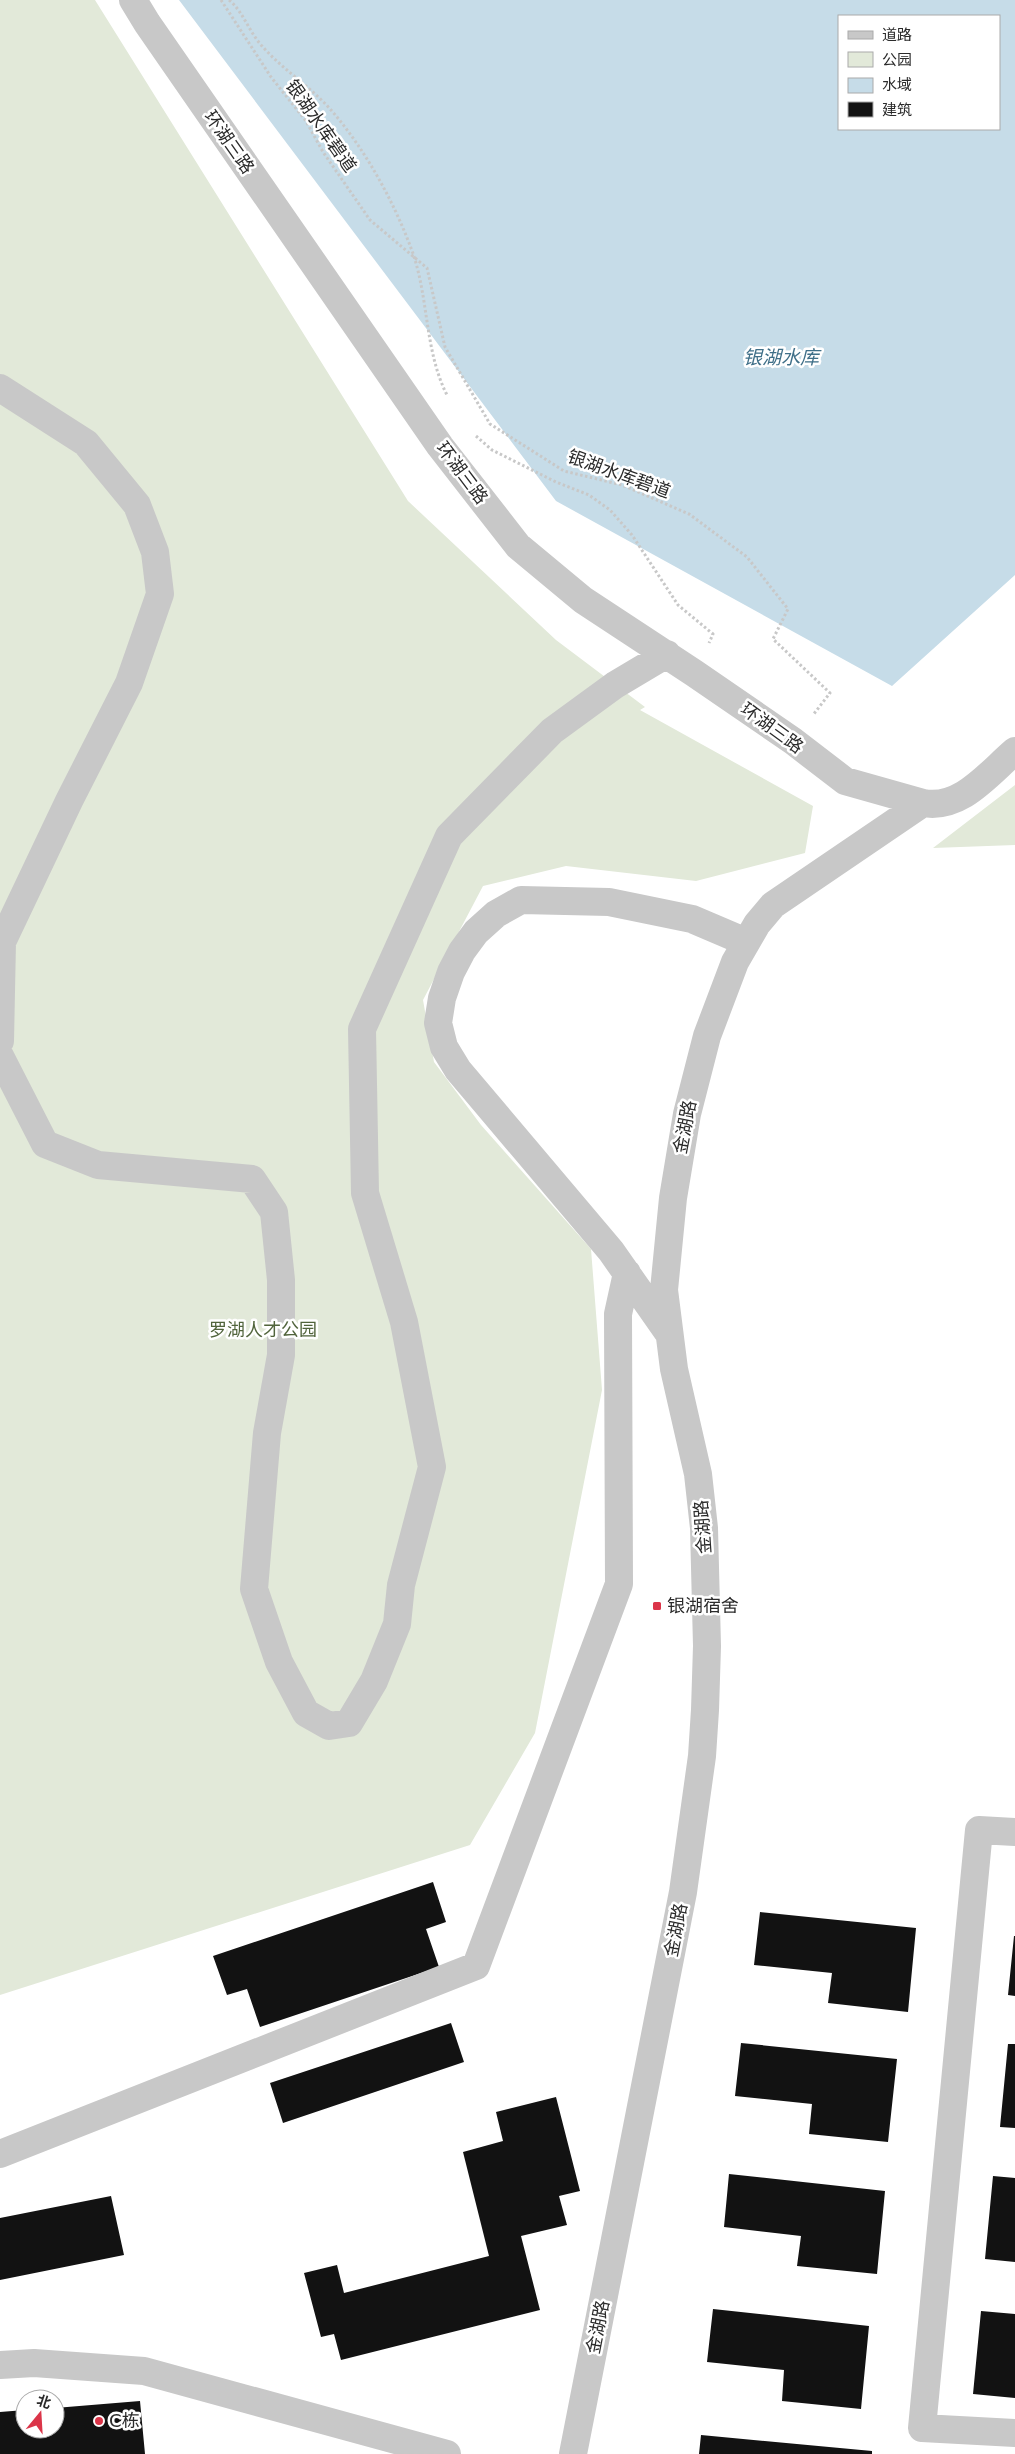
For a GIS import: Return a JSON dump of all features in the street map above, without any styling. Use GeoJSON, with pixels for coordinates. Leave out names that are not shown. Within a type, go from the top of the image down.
{"type":"FeatureCollection","features":[{"type":"Feature","properties":{"kind":"street","name":"环湖三路"},"geometry":{"type":"LineString","coordinates":[[133,0],[147,23],[440,446],[518,546],[583,600],[668,654],[793,741],[845,781],[923,803]]}},
{"type":"Feature","properties":{"kind":"street"},"geometry":{"type":"LineString","coordinates":[[0,388],[86,443],[137,505],[155,552],[160,594],[129,683],[69,800],[2,942],[0,1041]]}},
{"type":"Feature","properties":{"kind":"street"},"geometry":{"type":"LineString","coordinates":[[0,1056],[45,1144],[98,1165],[252,1179],[274,1212],[281,1280],[281,1355],[267,1433],[254,1589],[279,1662],[306,1712],[329,1726],[349,1724],[374,1682],[397,1624],[401,1585],[432,1467],[404,1322],[365,1193],[362,1029],[449,836],[552,731],[615,685],[668,654]]}},
{"type":"Feature","properties":{"kind":"street"},"geometry":{"type":"LineString","coordinates":[[923,803],[936,805],[950,802],[978,784],[1015,751]]}},
{"type":"Feature","properties":{"kind":"street","name":"金湖路"},"geometry":{"type":"LineString","coordinates":[[573,2454],[683,1892],[702,1756],[707,1646],[704,1528],[698,1474],[674,1369],[664,1290],[668,1243],[687,1114],[707,1036],[725,987],[746,942],[757,924],[773,905],[923,803]]}},
{"type":"Feature","properties":{"kind":"street"},"geometry":{"type":"LineString","coordinates":[[668,1331],[611,1251],[458,1070],[444,1047],[438,1023],[442,998],[451,972],[462,951],[476,932],[496,914],[521,900],[609,902],[692,919],[746,942]]}},
{"type":"Feature","properties":{"kind":"street"},"geometry":{"type":"LineString","coordinates":[[0,2154],[476,1966],[619,1584],[618,1314],[627,1273]]}},
{"type":"Feature","properties":{"kind":"street"},"geometry":{"type":"LineString","coordinates":[[1015,1832],[979,1830],[922,2428],[1015,2433]]}},
{"type":"Feature","properties":{"kind":"street"},"geometry":{"type":"LineString","coordinates":[[0,2365],[34,2363],[144,2371],[446,2454]]}},
{"type":"Feature","properties":{"kind":"path","name":"银湖水库碧道"},"geometry":{"type":"LineString","coordinates":[[220,0],[271,77],[306,121],[322,152],[370,220],[427,268],[445,346],[490,424],[564,471],[622,485],[689,514],[747,557],[788,609],[773,639],[830,692]]}},
{"type":"Feature","properties":{"kind":"path","name":"银湖水库碧道"},"geometry":{"type":"LineString","coordinates":[[229,0],[261,45],[331,110],[364,154],[411,249],[424,302],[437,375],[449,398]]}},
{"type":"Feature","properties":{"kind":"path","name":"银湖水库碧道"},"geometry":{"type":"LineString","coordinates":[[473,433],[492,450],[556,482],[589,494],[610,510],[632,536],[678,605],[713,634]]}},
{"type":"Feature","properties":{"kind":"green space","name":"罗湖人才公园"},"geometry":{"type":"Polygon","coordinates":[[[0,0],[95,0],[408,501],[556,640],[645,707],[640,710],[813,806],[805,853],[696,881],[566,866],[483,886],[423,1000],[434,1062],[481,1125],[591,1249],[602,1390],[535,1733],[470,1845],[0,1995],[0,0]]]}},
{"type":"Feature","properties":{"kind":"green space"},"geometry":{"type":"Polygon","coordinates":[[[1015,785],[1015,845],[933,848],[1015,785]]]}},
{"type":"Feature","properties":{"kind":"water","name":"银湖水库"},"geometry":{"type":"Polygon","coordinates":[[[179,0],[1015,0],[1015,575],[892,686],[556,501],[179,0]]]}},
{"type":"Feature","properties":{"kind":"building"},"geometry":{"type":"Polygon","coordinates":[[[433,1882],[446,1922],[426,1929],[439,1967],[260,2027],[247,1989],[227,1995],[213,1956],[433,1882]]]}},
{"type":"Feature","properties":{"kind":"building"},"geometry":{"type":"Polygon","coordinates":[[[760,1912],[916,1928],[908,2012],[828,2003],[832,1973],[754,1965],[760,1912]]]}},
{"type":"Feature","properties":{"kind":"building"},"geometry":{"type":"Polygon","coordinates":[[[1015,1936],[1015,1996],[1008,1995],[1015,1936]]]}},
{"type":"Feature","properties":{"kind":"building"},"geometry":{"type":"Polygon","coordinates":[[[451,2023],[464,2062],[283,2123],[270,2083],[451,2023]]]}},
{"type":"Feature","properties":{"kind":"building"},"geometry":{"type":"Polygon","coordinates":[[[741,2043],[897,2059],[888,2142],[809,2134],[812,2104],[735,2096],[741,2043]]]}},
{"type":"Feature","properties":{"kind":"building"},"geometry":{"type":"Polygon","coordinates":[[[1008,2044],[1015,2044],[1015,2128],[1000,2127],[1008,2044]]]}},
{"type":"Feature","properties":{"kind":"building"},"geometry":{"type":"Polygon","coordinates":[[[556,2097],[580,2191],[559,2196],[567,2225],[521,2236],[540,2310],[341,2360],[334,2334],[321,2337],[304,2273],[337,2265],[344,2293],[489,2256],[463,2152],[503,2141],[496,2112],[556,2097]]]}},
{"type":"Feature","properties":{"kind":"building"},"geometry":{"type":"Polygon","coordinates":[[[729,2174],[885,2191],[877,2274],[797,2266],[801,2236],[724,2227],[729,2174]]]}},
{"type":"Feature","properties":{"kind":"building"},"geometry":{"type":"Polygon","coordinates":[[[993,2176],[1015,2178],[1015,2262],[985,2259],[993,2176]]]}},
{"type":"Feature","properties":{"kind":"building"},"geometry":{"type":"Polygon","coordinates":[[[111,2196],[124,2255],[0,2280],[0,2218],[111,2196]]]}},
{"type":"Feature","properties":{"kind":"building"},"geometry":{"type":"Polygon","coordinates":[[[713,2309],[869,2326],[861,2409],[782,2401],[784,2370],[707,2362],[713,2309]]]}},
{"type":"Feature","properties":{"kind":"building"},"geometry":{"type":"Polygon","coordinates":[[[981,2311],[1015,2314],[1015,2398],[973,2394],[981,2311]]]}},
{"type":"Feature","properties":{"kind":"building","name":"C栋"},"geometry":{"type":"Polygon","coordinates":[[[140,2401],[145,2454],[0,2454],[0,2412],[15,2411],[15,2439],[65,2439],[65,2407],[140,2401]]]}},
{"type":"Feature","properties":{"kind":"building"},"geometry":{"type":"Polygon","coordinates":[[[701,2435],[872,2451],[872,2454],[699,2454],[701,2435]]]}},
{"type":"Feature","properties":{"kind":"place","name":"银湖宿舍"},"geometry":{"type":"Point","coordinates":[657,1606]}},
{"type":"Feature","properties":{"kind":"place","name":"C栋"},"geometry":{"type":"Point","coordinates":[99,2421]}}]}
